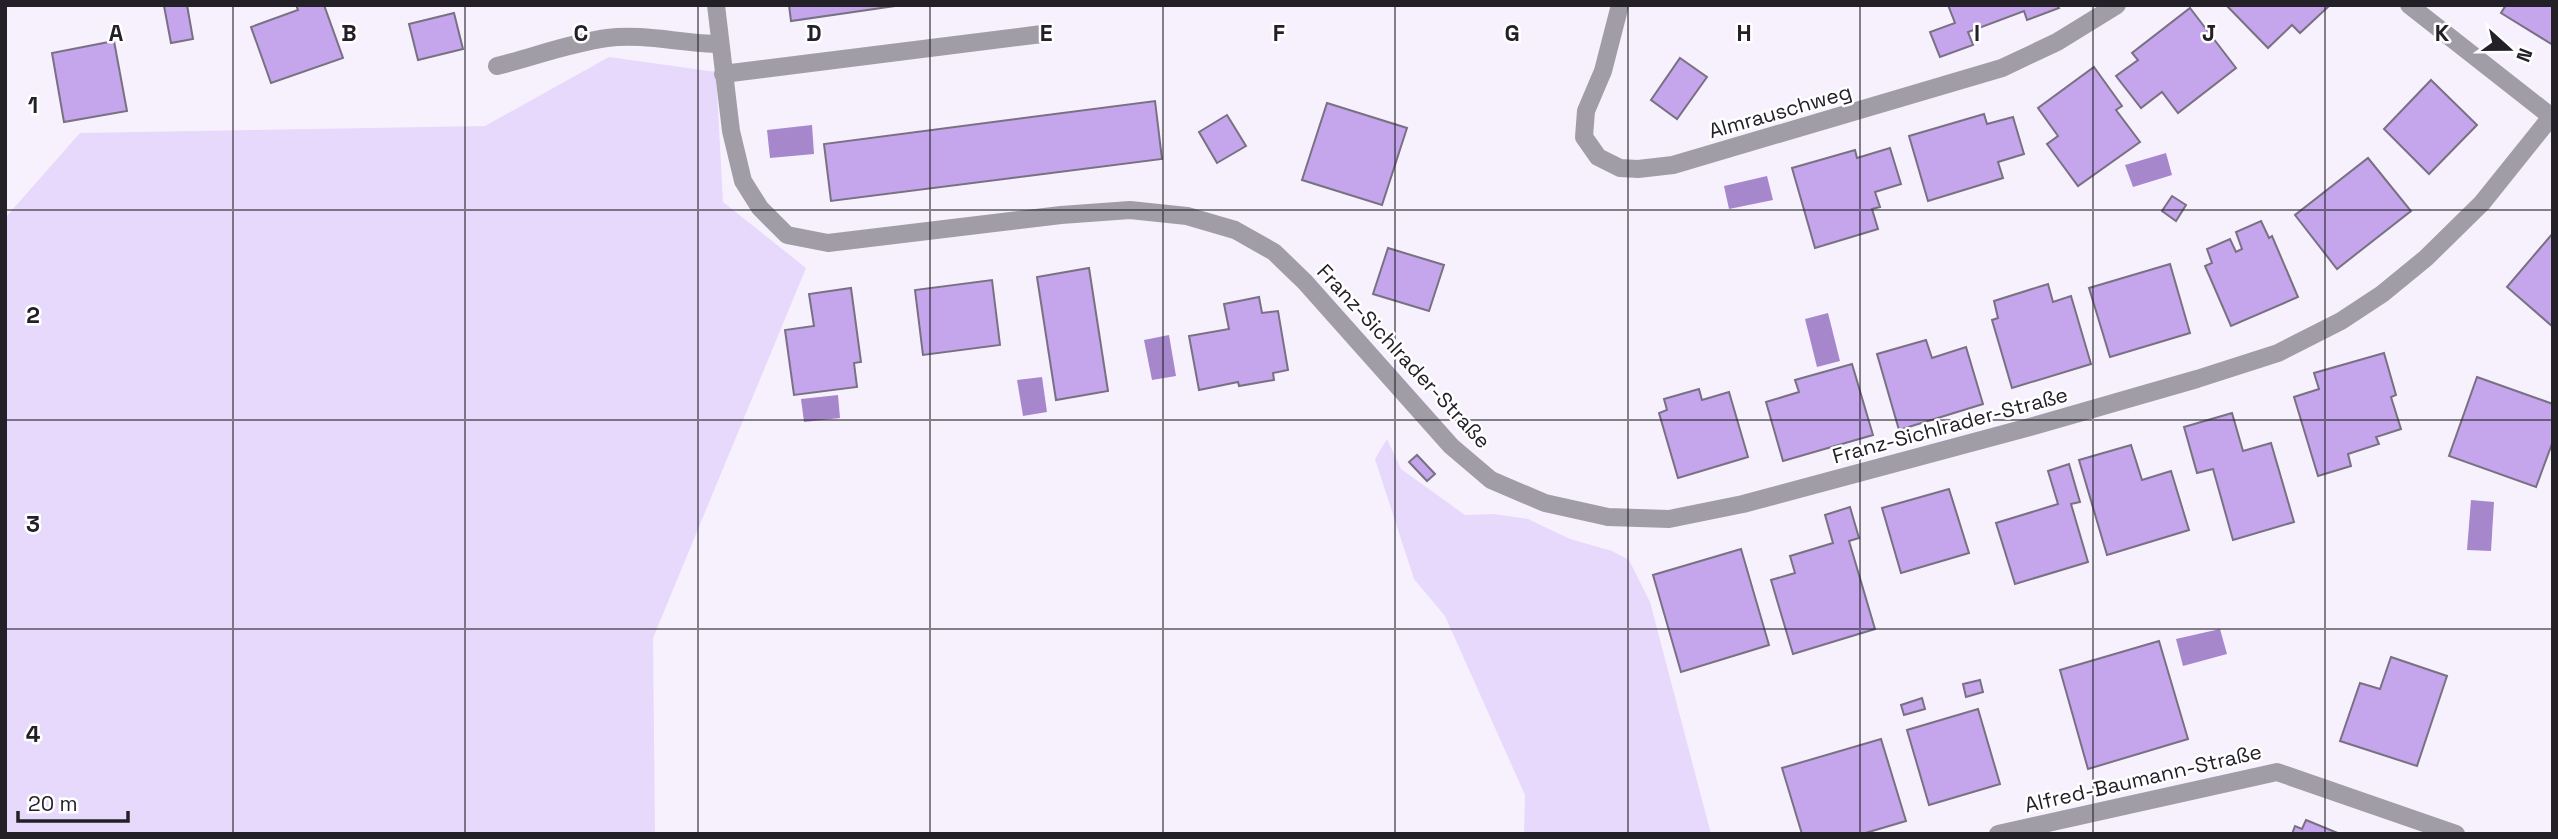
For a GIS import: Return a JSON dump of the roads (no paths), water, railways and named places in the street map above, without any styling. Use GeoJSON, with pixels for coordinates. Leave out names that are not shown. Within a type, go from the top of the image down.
{"type":"FeatureCollection","features":[{"type":"Feature","properties":{"kind":"street","name":"Franz-Sichlrader-Straße"},"geometry":{"type":"LineString","coordinates":[[716,5],[723,74],[743,181],[760,208],[787,235],[828,243],[1130,209],[1187,216],[1235,230],[1274,253],[1305,282],[1451,446],[1491,480],[1545,503],[1608,517],[1669,519],[1742,504],[2037,425],[2278,353],[2341,321],[2382,294],[2426,258],[2482,203],[2552,118]]}},
{"type":"Feature","properties":{"kind":"street","name":"Almrauschweg"},"geometry":{"type":"LineString","coordinates":[[1620,5],[1603,71],[1586,111],[1584,137],[1598,157],[1620,168],[1638,169],[1673,165],[2002,68],[2057,42],[2117,5]]}},
{"type":"Feature","properties":{"kind":"street"},"geometry":{"type":"LineString","coordinates":[[2409,5],[2552,118]]}},
{"type":"Feature","properties":{"kind":"street"},"geometry":{"type":"LineString","coordinates":[[723,74],[1042,34]]}},
{"type":"Feature","properties":{"kind":"street"},"geometry":{"type":"LineString","coordinates":[[497,66],[606,38],[631,36],[694,44],[720,44]]}},
{"type":"Feature","properties":{"kind":"street","name":"Alfred-Baumann-Straße"},"geometry":{"type":"LineString","coordinates":[[1998,834],[2277,772],[2456,834]]}}]}
